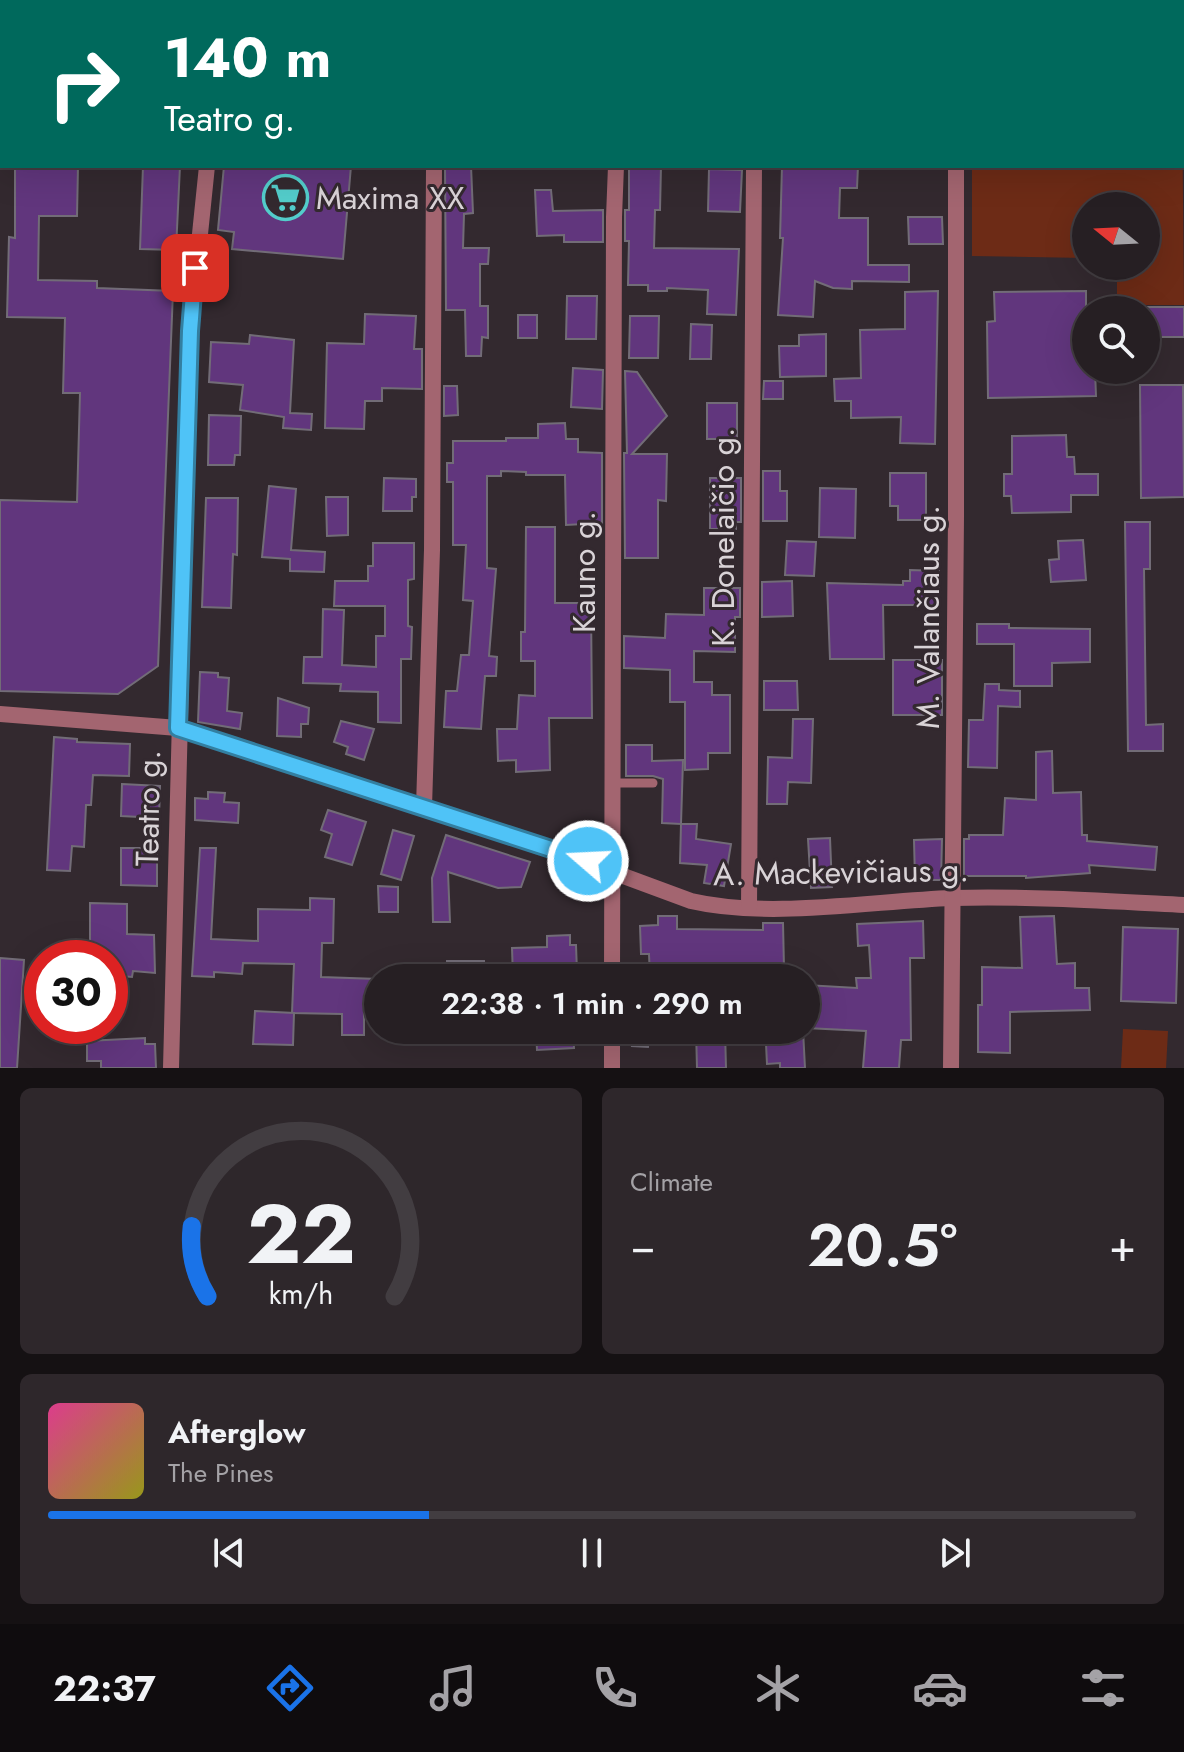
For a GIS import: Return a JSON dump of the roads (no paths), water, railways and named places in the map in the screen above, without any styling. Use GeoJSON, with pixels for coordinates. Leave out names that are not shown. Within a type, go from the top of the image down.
{"type":"FeatureCollection","features":[{"type":"Feature","properties":{"kind":"street","name":"Teatro g."},"geometry":{"type":"LineString","coordinates":[[171,1068],[190,331],[207,168]]}},
{"type":"Feature","properties":{"kind":"street"},"geometry":{"type":"LineString","coordinates":[[424,807],[432,550],[434,168]]}},
{"type":"Feature","properties":{"kind":"street","name":"Kauno g."},"geometry":{"type":"LineString","coordinates":[[612,964],[616,168]]}},
{"type":"Feature","properties":{"kind":"street","name":"K. Donelaičio g."},"geometry":{"type":"LineString","coordinates":[[749,908],[754,168]]}},
{"type":"Feature","properties":{"kind":"street","name":"M. Valančiaus g."},"geometry":{"type":"LineString","coordinates":[[951,1068],[956,168]]}},
{"type":"Feature","properties":{"kind":"street","name":"A. Mackevičiaus g."},"geometry":{"type":"LineString","coordinates":[[0,714],[178,728],[611,870],[691,901],[715,906],[749,908],[954,898],[1184,905]]}},
{"type":"Feature","properties":{"kind":"street"},"geometry":{"type":"LineString","coordinates":[[612,1044],[612,1068]]}},
{"type":"Feature","properties":{"kind":"lane"},"geometry":{"type":"LineString","coordinates":[[611,783],[653,783]]}},
{"type":"Feature","properties":{"kind":"place","name":"Maxima XX"},"geometry":{"type":"Point","coordinates":[285,198]}}]}
